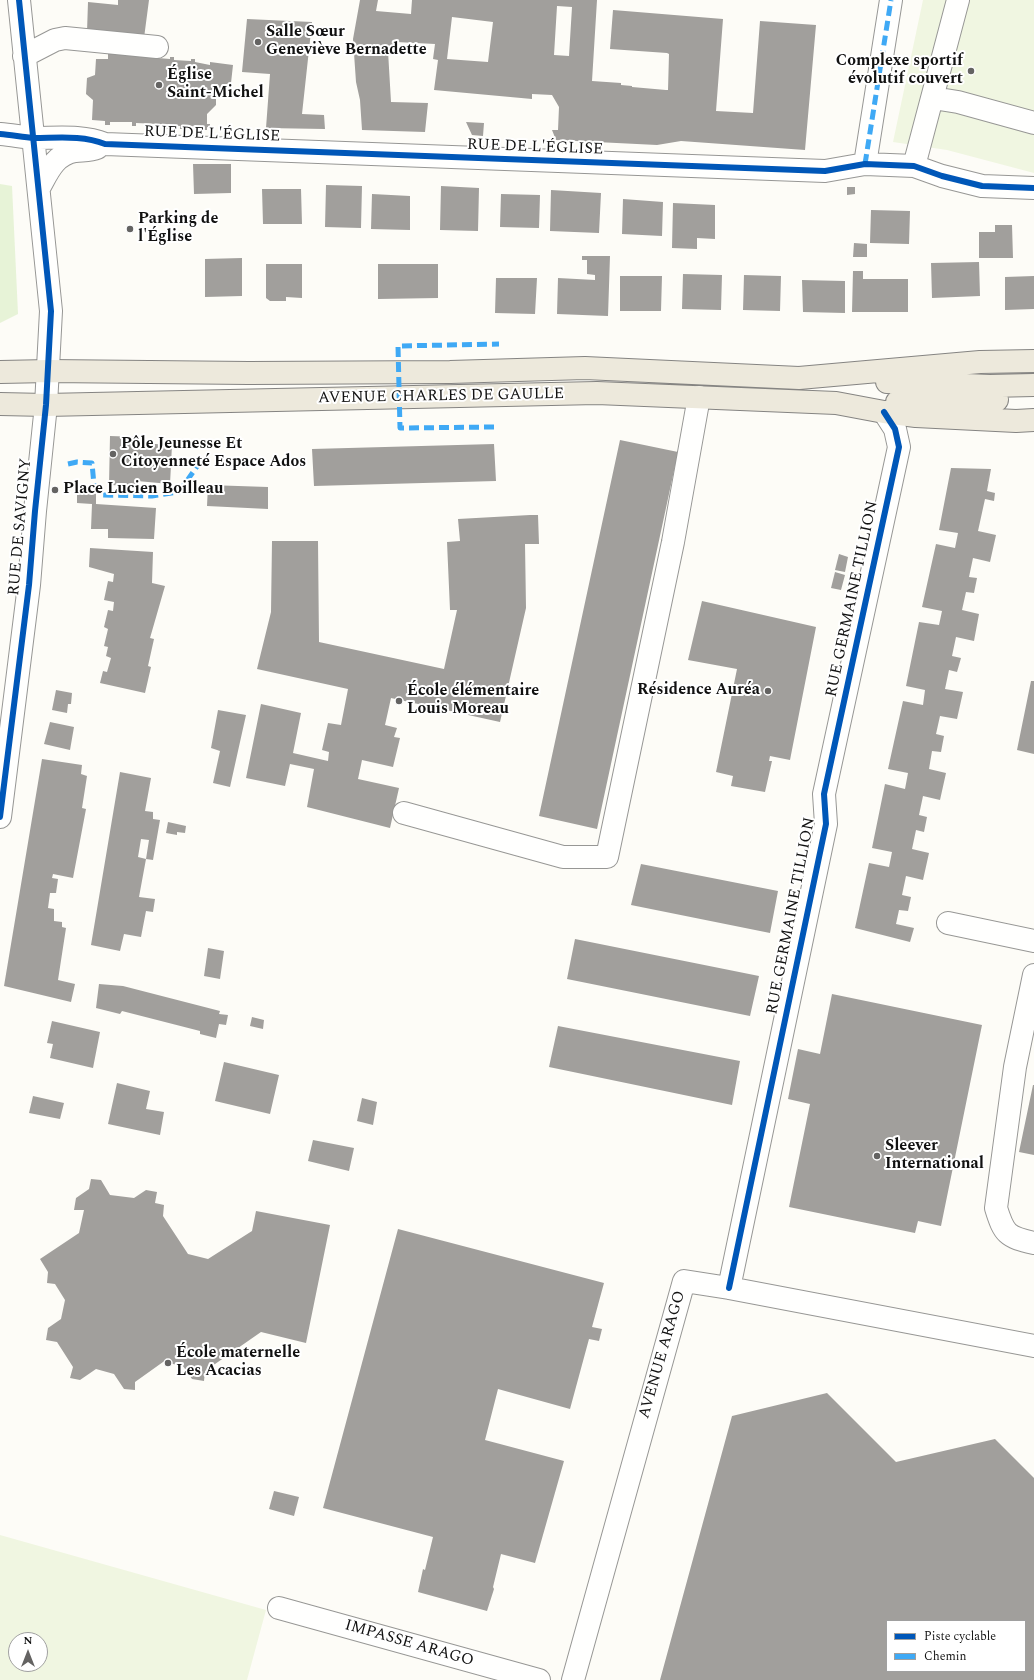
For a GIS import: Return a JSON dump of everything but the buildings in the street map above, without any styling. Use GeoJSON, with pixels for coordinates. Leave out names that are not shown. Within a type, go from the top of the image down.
{"type":"FeatureCollection","features":[{"type":"Feature","properties":{"kind":"main road","name":"AVENUE CHARLES DE GAULLE"},"geometry":{"type":"LineString","coordinates":[[798,378],[980,362],[1034,361]]}},
{"type":"Feature","properties":{"kind":"main road","name":"AVENUE CHARLES DE GAULLE"},"geometry":{"type":"LineString","coordinates":[[0,372],[450,372],[585,368],[990,386],[1034,385]]}},
{"type":"Feature","properties":{"kind":"main road","name":"AVENUE CHARLES DE GAULLE"},"geometry":{"type":"LineString","coordinates":[[0,404],[46,406],[597,394],[836,403],[1034,400]]}},
{"type":"Feature","properties":{"kind":"main road","name":"AVENUE CHARLES DE GAULLE"},"geometry":{"type":"LineString","coordinates":[[836,403],[916,416],[1016,421],[1034,420]]}},
{"type":"Feature","properties":{"kind":"street"},"geometry":{"type":"LineString","coordinates":[[19,0],[51,311],[46,406]]}},
{"type":"Feature","properties":{"kind":"street"},"geometry":{"type":"LineString","coordinates":[[865,164],[891,0]]}},
{"type":"Feature","properties":{"kind":"street"},"geometry":{"type":"LineString","coordinates":[[914,166],[958,0]]}},
{"type":"Feature","properties":{"kind":"street"},"geometry":{"type":"LineString","coordinates":[[24,56],[55,40],[65,38],[157,47]]}},
{"type":"Feature","properties":{"kind":"street"},"geometry":{"type":"LineString","coordinates":[[933,98],[958,102],[1034,123]]}},
{"type":"Feature","properties":{"kind":"street","name":"RUE DE L'ÉGLISE"},"geometry":{"type":"LineString","coordinates":[[0,134],[34,138],[57,137],[93,140],[105,144],[825,171],[865,164],[914,166],[942,176],[982,186],[1034,188]]}},
{"type":"Feature","properties":{"kind":"street","name":"RUE DE L'ÉGLISE"},"geometry":{"type":"LineString","coordinates":[[39,188],[52,164],[60,156],[70,152],[95,150],[105,144]]}},
{"type":"Feature","properties":{"kind":"street"},"geometry":{"type":"LineString","coordinates":[[404,813],[563,857],[607,857],[673,542],[699,397]]}},
{"type":"Feature","properties":{"kind":"street","name":"RUE DE SAVIGNY"},"geometry":{"type":"LineString","coordinates":[[0,817],[7,712],[29,585],[46,406]]}},
{"type":"Feature","properties":{"kind":"street","name":"RUE GERMAINE TILLION"},"geometry":{"type":"LineString","coordinates":[[729,1288],[826,824],[824,794],[899,447],[895,429],[884,412]]}},
{"type":"Feature","properties":{"kind":"street"},"geometry":{"type":"LineString","coordinates":[[948,923],[1034,941]]}},
{"type":"Feature","properties":{"kind":"street"},"geometry":{"type":"LineString","coordinates":[[1034,975],[1015,1067],[996,1208],[1002,1228],[1016,1239],[1034,1243]]}},
{"type":"Feature","properties":{"kind":"street","name":"AVENUE ARAGO"},"geometry":{"type":"LineString","coordinates":[[573,1680],[684,1281],[729,1288],[1034,1346]]}},
{"type":"Feature","properties":{"kind":"street","name":"IMPASSE ARAGO"},"geometry":{"type":"LineString","coordinates":[[279,1608],[539,1680]]}},
{"type":"Feature","properties":{"kind":"green space","name":"Complexe sportif évolutif couvert"},"geometry":{"type":"Polygon","coordinates":[[[923,0],[1034,0],[1034,173],[947,150],[893,142],[923,0]]]}},
{"type":"Feature","properties":{"kind":"green space"},"geometry":{"type":"Polygon","coordinates":[[[0,184],[12,186],[18,314],[0,323],[0,184]]]}},
{"type":"Feature","properties":{"kind":"green space"},"geometry":{"type":"Polygon","coordinates":[[[0,1535],[266,1610],[247,1680],[0,1680],[0,1535]]]}},
{"type":"Feature","properties":{"kind":"marked path"},"geometry":{"type":"LineString","coordinates":[[865,164],[891,0]]}},
{"type":"Feature","properties":{"kind":"marked path"},"geometry":{"type":"LineString","coordinates":[[494,427],[400,428],[398,346],[499,344]]}},
{"type":"Feature","properties":{"kind":"marked path"},"geometry":{"type":"LineString","coordinates":[[68,464],[77,462],[92,463],[94,485],[103,495],[152,496],[179,492],[198,465]]}},
{"type":"Feature","properties":{"kind":"cycle path"},"geometry":{"type":"LineString","coordinates":[[0,817],[29,585],[46,405],[51,311],[19,0]]}},
{"type":"Feature","properties":{"kind":"cycle path"},"geometry":{"type":"LineString","coordinates":[[0,134],[34,138],[79,138],[105,144],[825,171],[865,164],[914,166],[942,176],[982,186],[1034,188]]}},
{"type":"Feature","properties":{"kind":"cycle path"},"geometry":{"type":"LineString","coordinates":[[729,1288],[826,824],[824,794],[899,447],[895,429],[884,412]]}},
{"type":"Feature","properties":{"kind":"place","name":"Salle Sœur Geneviève Bernadette"},"geometry":{"type":"Point","coordinates":[258,42]}},
{"type":"Feature","properties":{"kind":"place","name":"Complexe sportif évolutif couvert"},"geometry":{"type":"Point","coordinates":[971,71]}},
{"type":"Feature","properties":{"kind":"place","name":"Église Saint-Michel"},"geometry":{"type":"Point","coordinates":[159,85]}},
{"type":"Feature","properties":{"kind":"place","name":"Parking de l'Église"},"geometry":{"type":"Point","coordinates":[130,229]}},
{"type":"Feature","properties":{"kind":"place","name":"Pôle Jeunesse Et Citoyenneté Espace Ados"},"geometry":{"type":"Point","coordinates":[113,454]}},
{"type":"Feature","properties":{"kind":"place","name":"Place Lucien Boilleau"},"geometry":{"type":"Point","coordinates":[55,490]}},
{"type":"Feature","properties":{"kind":"place","name":"Résidence Auréa"},"geometry":{"type":"Point","coordinates":[768,691]}},
{"type":"Feature","properties":{"kind":"place","name":"École élémentaire Louis Moreau"},"geometry":{"type":"Point","coordinates":[399,701]}},
{"type":"Feature","properties":{"kind":"place","name":"Sleever International"},"geometry":{"type":"Point","coordinates":[877,1156]}},
{"type":"Feature","properties":{"kind":"place","name":"École maternelle Les Acacias"},"geometry":{"type":"Point","coordinates":[168,1363]}}]}
